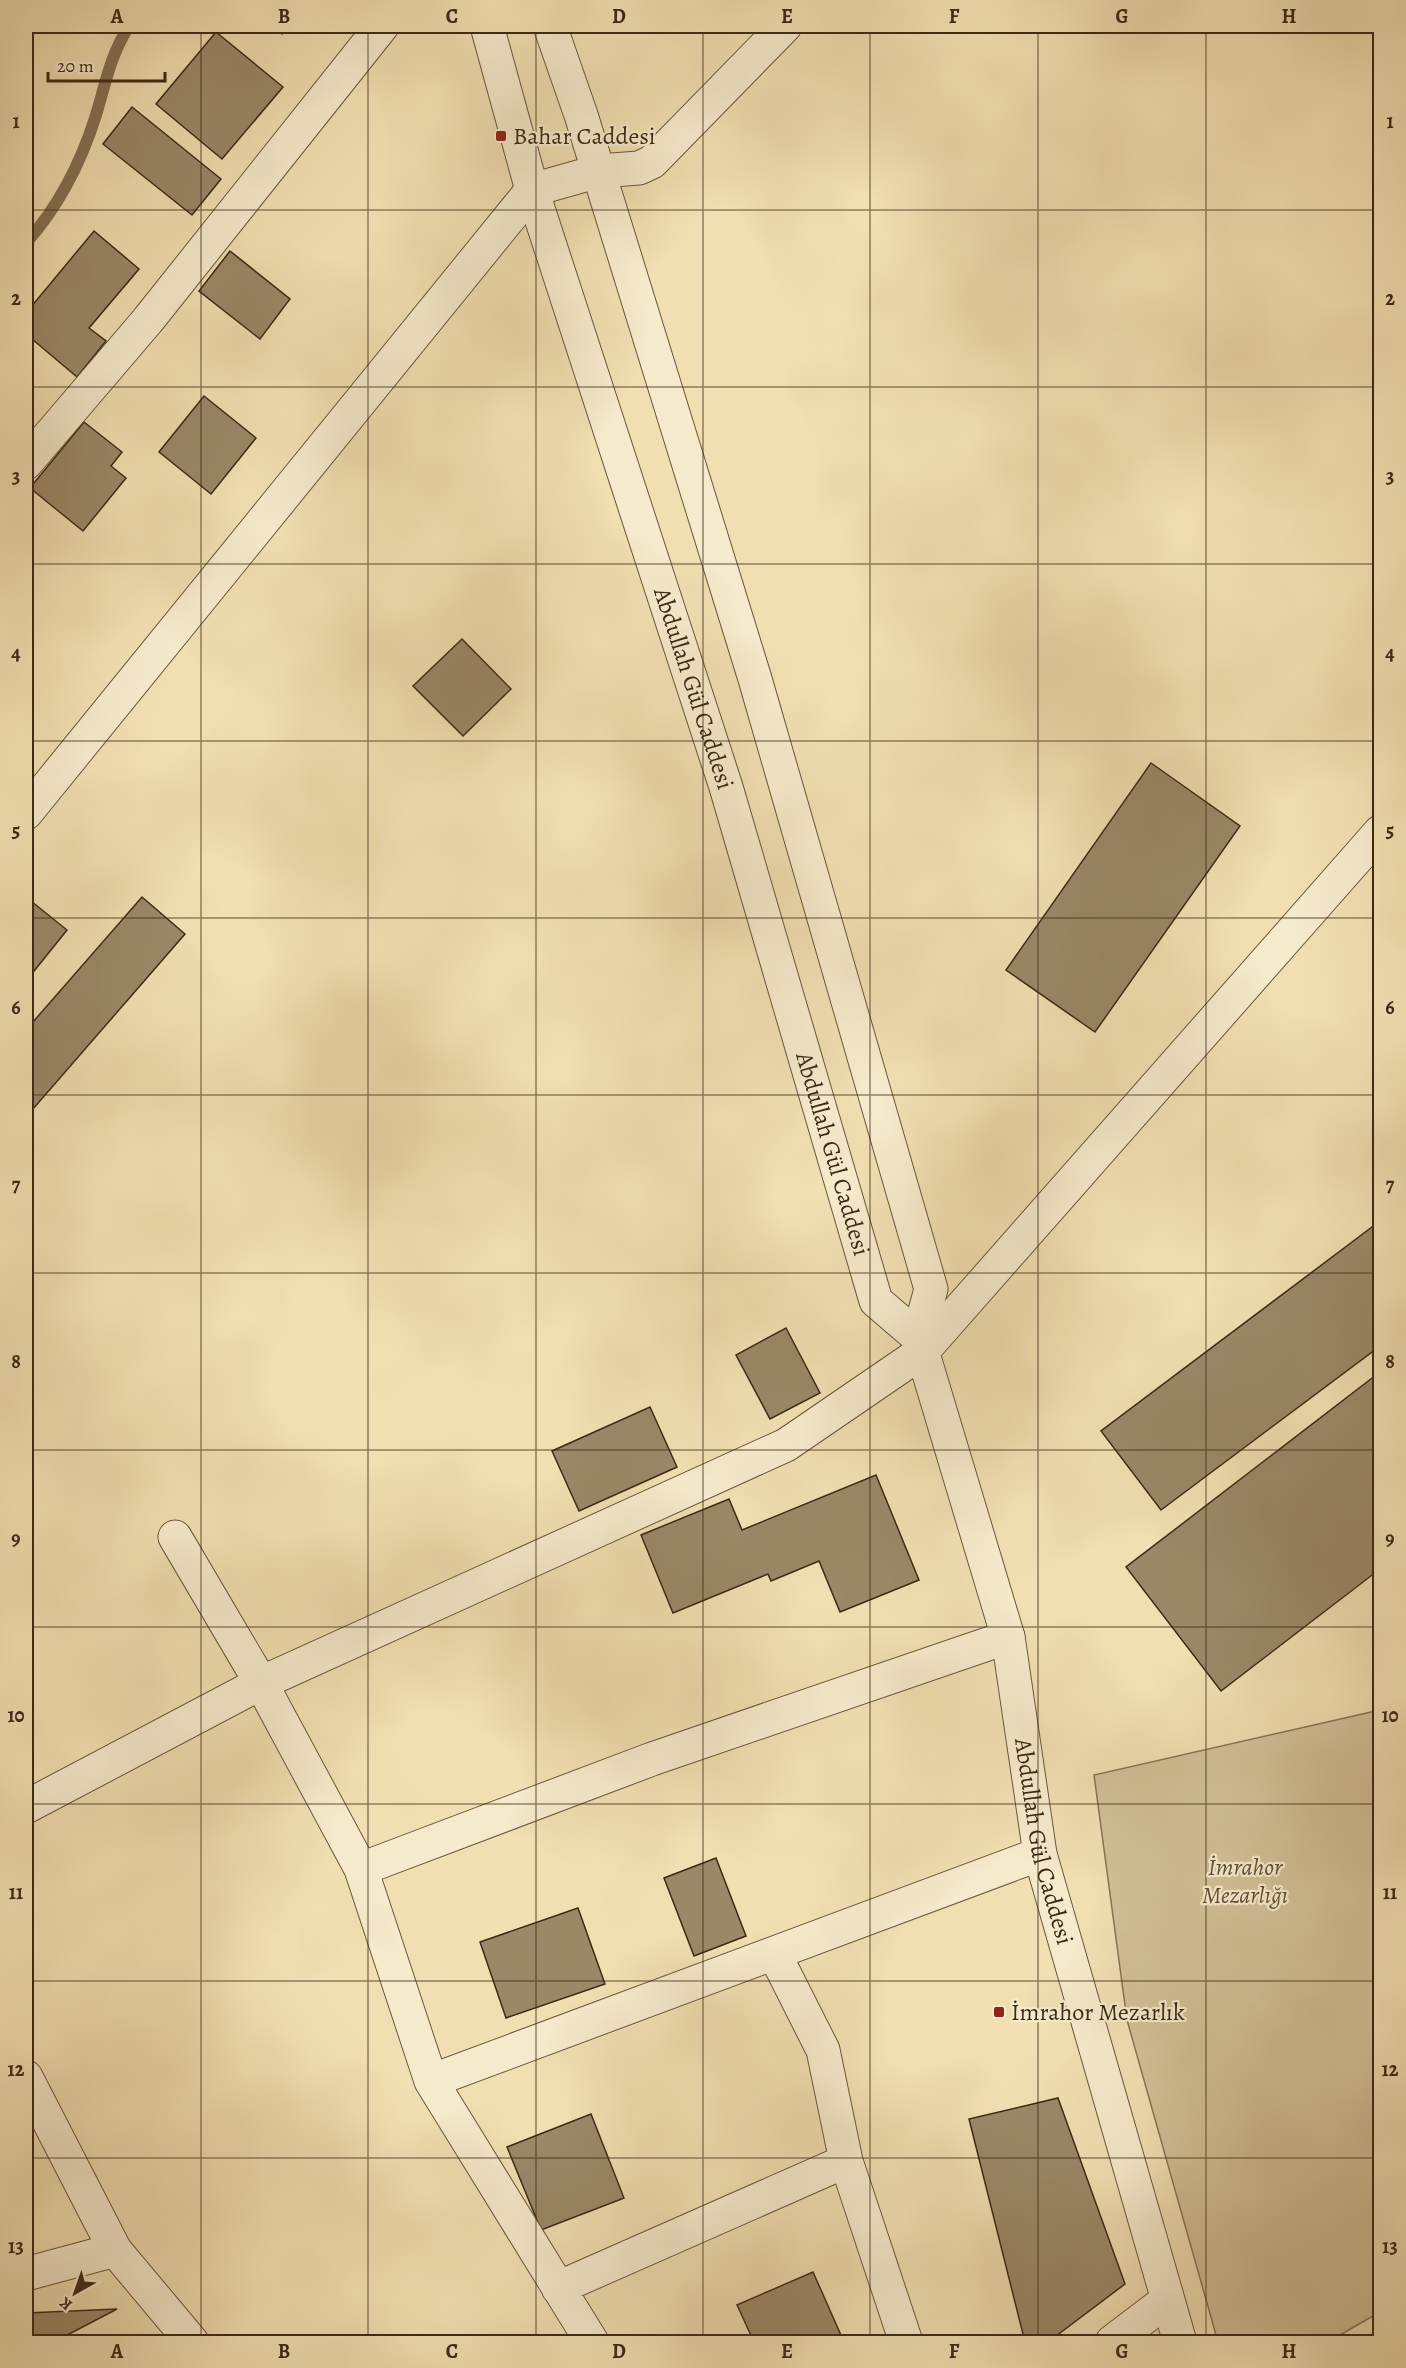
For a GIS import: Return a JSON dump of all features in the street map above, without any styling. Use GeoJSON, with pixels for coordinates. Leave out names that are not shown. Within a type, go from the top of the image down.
{"type":"FeatureCollection","features":[{"type":"Feature","properties":{"kind":"street"},"geometry":{"type":"LineString","coordinates":[[26,464],[148,321],[382,26]]}},
{"type":"Feature","properties":{"kind":"street","name":"Abdullah Gül Caddesi"},"geometry":{"type":"LineString","coordinates":[[487,26],[532,190],[726,787],[876,1301],[920,1345],[1008,1637],[1040,1854],[1166,2301],[1180,2343]]}},
{"type":"Feature","properties":{"kind":"street"},"geometry":{"type":"LineString","coordinates":[[550,26],[599,171],[755,679],[931,1289],[920,1345]]}},
{"type":"Feature","properties":{"kind":"street"},"geometry":{"type":"LineString","coordinates":[[26,813],[532,190],[599,171],[639,168],[652,162],[785,26]]}},
{"type":"Feature","properties":{"kind":"street"},"geometry":{"type":"LineString","coordinates":[[26,1807],[261,1683],[786,1445],[920,1345],[1380,832]]}},
{"type":"Feature","properties":{"kind":"street"},"geometry":{"type":"LineString","coordinates":[[175,1537],[261,1683],[361,1869],[431,2082],[592,2343]]}},
{"type":"Feature","properties":{"kind":"street"},"geometry":{"type":"LineString","coordinates":[[361,1869],[652,1759],[1008,1637]]}},
{"type":"Feature","properties":{"kind":"street"},"geometry":{"type":"LineString","coordinates":[[431,2082],[1040,1854]]}},
{"type":"Feature","properties":{"kind":"street"},"geometry":{"type":"LineString","coordinates":[[775,1955],[823,2050],[846,2161],[906,2343]]}},
{"type":"Feature","properties":{"kind":"street"},"geometry":{"type":"LineString","coordinates":[[26,2077],[115,2250],[192,2343]]}},
{"type":"Feature","properties":{"kind":"street"},"geometry":{"type":"LineString","coordinates":[[558,2288],[846,2161]]}},
{"type":"Feature","properties":{"kind":"street"},"geometry":{"type":"LineString","coordinates":[[26,2274],[115,2250]]}},
{"type":"Feature","properties":{"kind":"street"},"geometry":{"type":"LineString","coordinates":[[1112,2343],[1166,2301]]}},
{"type":"Feature","properties":{"kind":"green space","name":"İmrahor Mezarlığı"},"geometry":{"type":"Polygon","coordinates":[[[1380,1710],[1380,2312],[1328,2342],[1218,2342],[1127,2020],[1094,1775],[1380,1710]]]}},
{"type":"Feature","properties":{"kind":"building"},"geometry":{"type":"Polygon","coordinates":[[[272,26],[289,26],[282,34],[272,26]]]}},
{"type":"Feature","properties":{"kind":"building"},"geometry":{"type":"Polygon","coordinates":[[[216,32],[283,87],[222,159],[156,104],[216,32]]]}},
{"type":"Feature","properties":{"kind":"building"},"geometry":{"type":"Polygon","coordinates":[[[132,107],[221,179],[192,215],[103,144],[132,107]]]}},
{"type":"Feature","properties":{"kind":"building"},"geometry":{"type":"Polygon","coordinates":[[[94,231],[139,269],[89,328],[106,341],[77,377],[26,334],[26,313],[94,231]]]}},
{"type":"Feature","properties":{"kind":"building"},"geometry":{"type":"Polygon","coordinates":[[[230,251],[290,299],[260,339],[199,291],[230,251]]]}},
{"type":"Feature","properties":{"kind":"building"},"geometry":{"type":"Polygon","coordinates":[[[204,396],[256,438],[211,494],[159,452],[204,396]]]}},
{"type":"Feature","properties":{"kind":"building"},"geometry":{"type":"Polygon","coordinates":[[[84,422],[122,452],[111,466],[126,478],[83,531],[30,488],[84,422]]]}},
{"type":"Feature","properties":{"kind":"building"},"geometry":{"type":"Polygon","coordinates":[[[462,639],[511,689],[463,736],[413,686],[462,639]]]}},
{"type":"Feature","properties":{"kind":"building"},"geometry":{"type":"Polygon","coordinates":[[[1151,763],[1240,826],[1095,1032],[1006,970],[1151,763]]]}},
{"type":"Feature","properties":{"kind":"building"},"geometry":{"type":"Polygon","coordinates":[[[26,897],[67,930],[26,981],[26,897]]]}},
{"type":"Feature","properties":{"kind":"building"},"geometry":{"type":"Polygon","coordinates":[[[142,897],[185,934],[26,1117],[26,1030],[142,897]]]}},
{"type":"Feature","properties":{"kind":"building"},"geometry":{"type":"Polygon","coordinates":[[[1380,1221],[1380,1346],[1161,1510],[1101,1431],[1380,1221]]]}},
{"type":"Feature","properties":{"kind":"building"},"geometry":{"type":"Polygon","coordinates":[[[786,1328],[820,1393],[770,1419],[736,1355],[786,1328]]]}},
{"type":"Feature","properties":{"kind":"building"},"geometry":{"type":"Polygon","coordinates":[[[1380,1372],[1380,1569],[1221,1691],[1126,1567],[1380,1372]]]}},
{"type":"Feature","properties":{"kind":"building"},"geometry":{"type":"Polygon","coordinates":[[[650,1407],[677,1467],[579,1511],[552,1451],[650,1407]]]}},
{"type":"Feature","properties":{"kind":"building"},"geometry":{"type":"Polygon","coordinates":[[[876,1475],[919,1580],[840,1612],[819,1561],[771,1581],[768,1574],[673,1613],[641,1535],[729,1499],[742,1530],[876,1475]]]}},
{"type":"Feature","properties":{"kind":"building"},"geometry":{"type":"Polygon","coordinates":[[[716,1858],[746,1936],[694,1956],[664,1878],[716,1858]]]}},
{"type":"Feature","properties":{"kind":"building"},"geometry":{"type":"Polygon","coordinates":[[[578,1908],[605,1984],[506,2018],[480,1942],[578,1908]]]}},
{"type":"Feature","properties":{"kind":"building"},"geometry":{"type":"Polygon","coordinates":[[[1058,2098],[1125,2284],[1048,2342],[1025,2342],[969,2119],[1058,2098]]]}},
{"type":"Feature","properties":{"kind":"building"},"geometry":{"type":"Polygon","coordinates":[[[591,2114],[624,2198],[541,2230],[507,2147],[591,2114]]]}},
{"type":"Feature","properties":{"kind":"building"},"geometry":{"type":"Polygon","coordinates":[[[813,2272],[844,2342],[754,2342],[737,2305],[813,2272]]]}},
{"type":"Feature","properties":{"kind":"building"},"geometry":{"type":"Polygon","coordinates":[[[117,2309],[54,2342],[26,2342],[26,2313],[117,2309]]]}},
{"type":"Feature","properties":{"kind":"waterway"},"geometry":{"type":"LineString","coordinates":[[26,243],[59,199],[76,167],[90,133],[113,59],[129,26]]}},
{"type":"Feature","properties":{"kind":"place","name":"Bahar Caddesi"},"geometry":{"type":"Point","coordinates":[501,136]}},
{"type":"Feature","properties":{"kind":"place","name":"İmrahor Mezarlık"},"geometry":{"type":"Point","coordinates":[999,2012]}}]}
